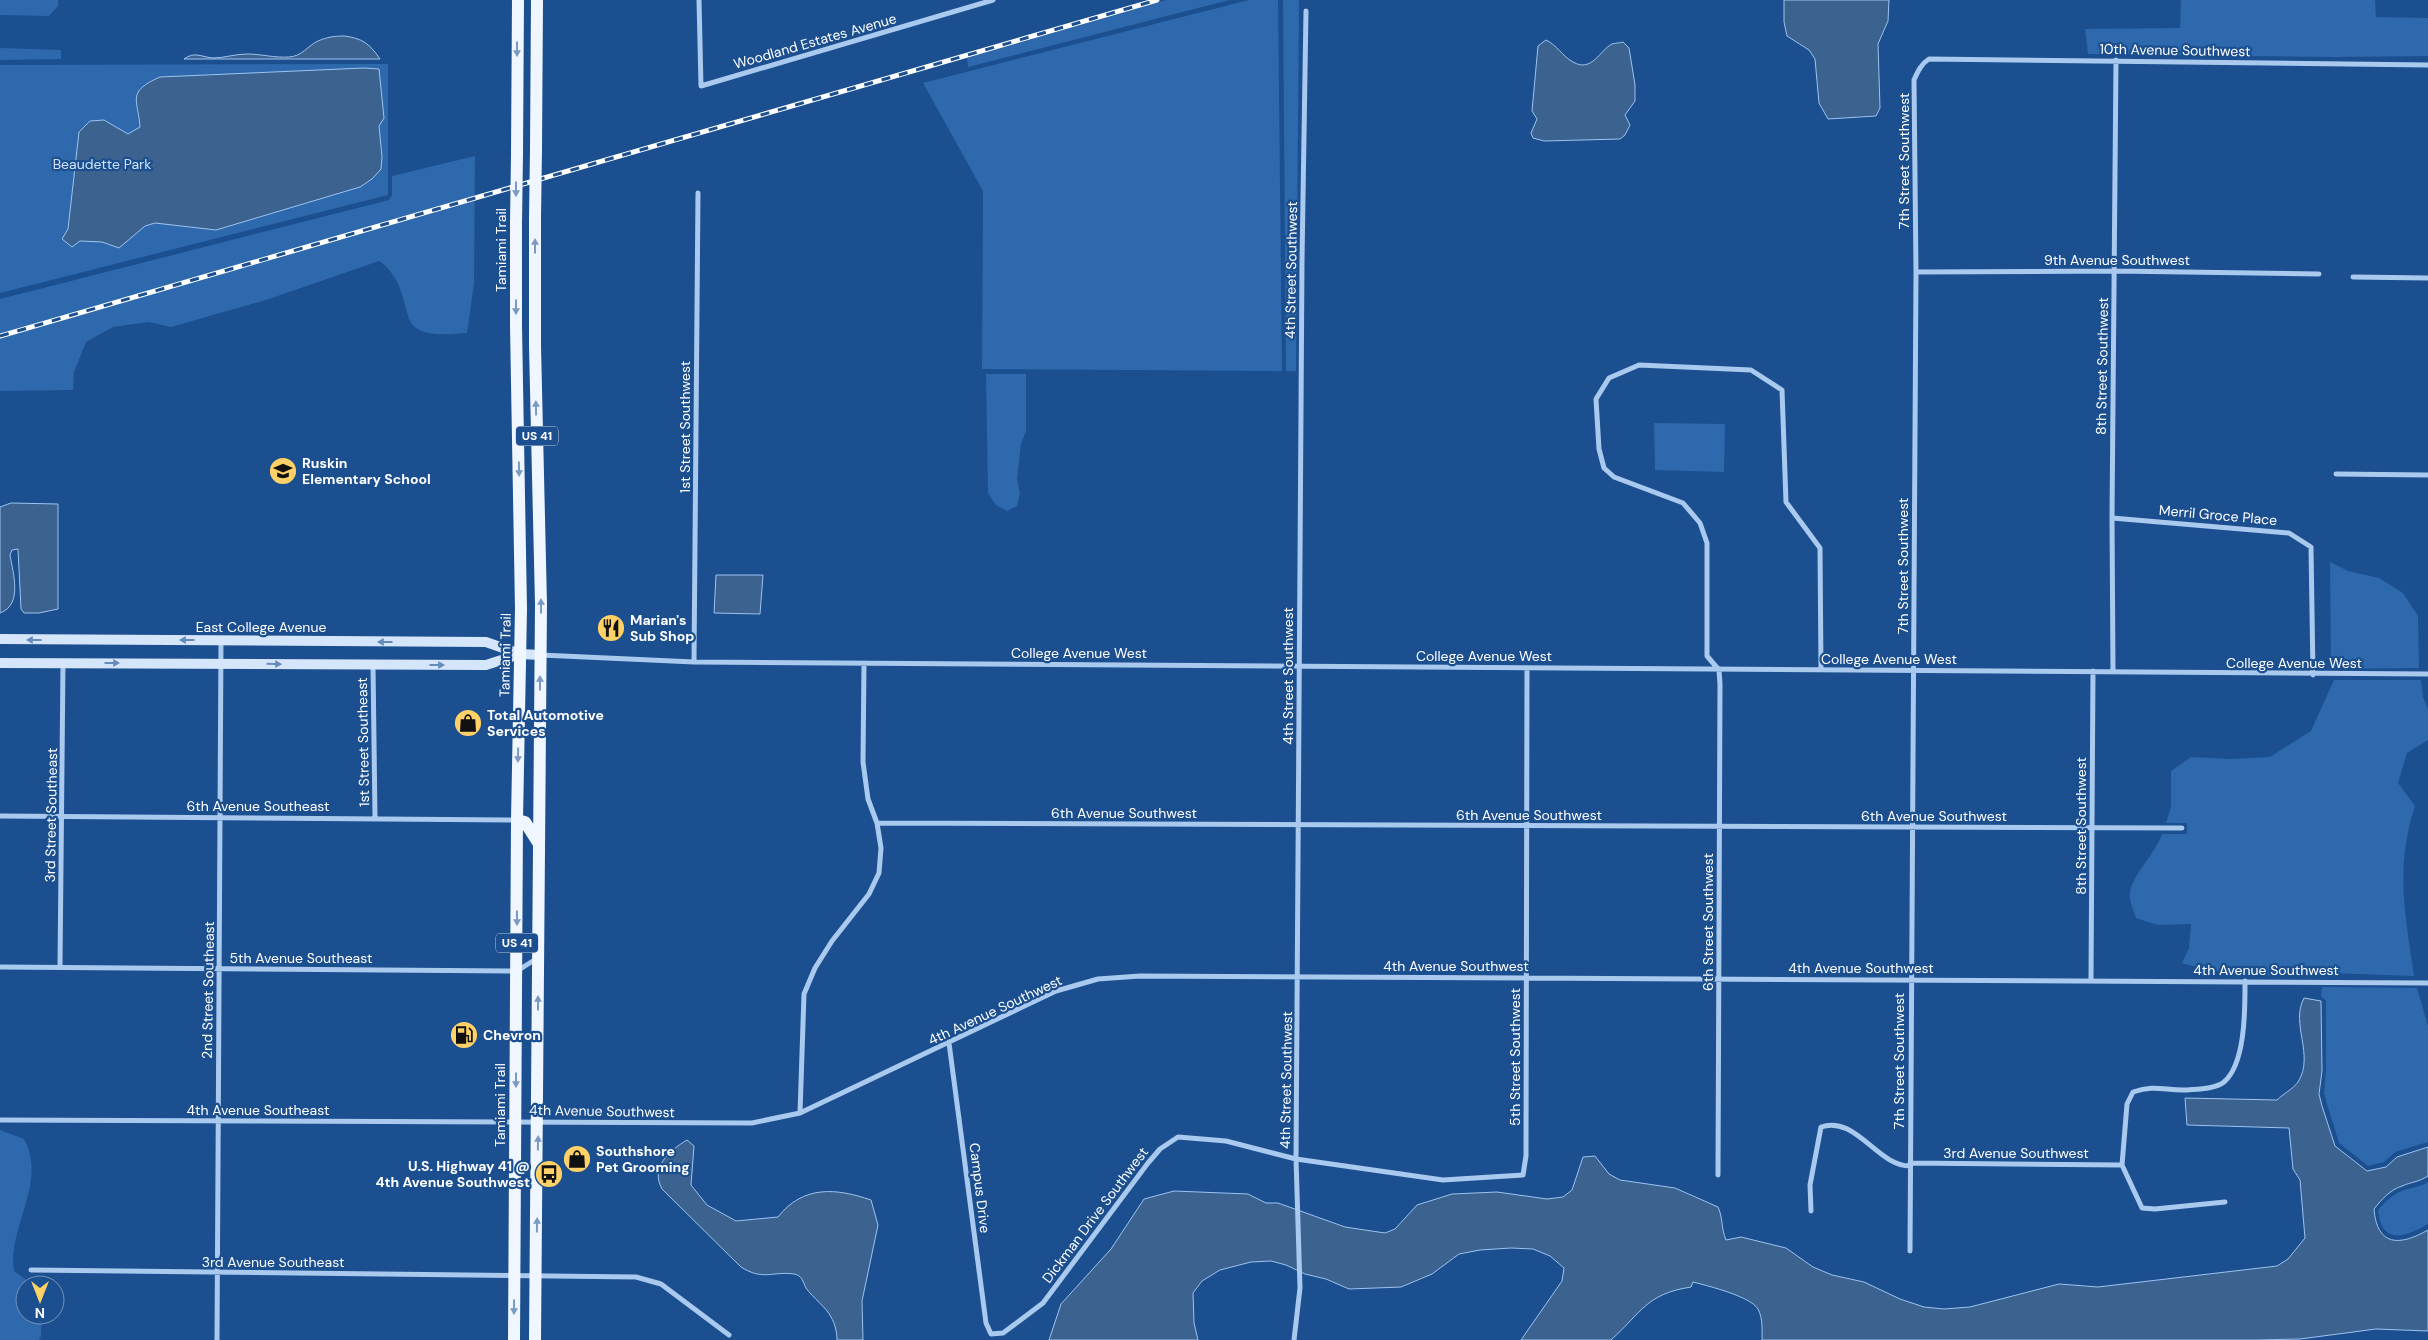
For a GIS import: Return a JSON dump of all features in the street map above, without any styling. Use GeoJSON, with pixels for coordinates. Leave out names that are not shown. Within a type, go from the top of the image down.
{"type":"FeatureCollection","features":[{"type":"Feature","properties":{"kind":"main road","name":"Tamiami Trail"},"geometry":{"type":"LineString","coordinates":[[514,1340],[517,820],[520,654],[516,223],[518,0]]}},
{"type":"Feature","properties":{"kind":"main road","name":"US 41"},"geometry":{"type":"LineString","coordinates":[[536,1340],[540,655],[535,218],[537,0]]}},
{"type":"Feature","properties":{"kind":"main road","name":"East College Avenue"},"geometry":{"type":"LineString","coordinates":[[0,639],[486,642],[520,654],[540,655]]}},
{"type":"Feature","properties":{"kind":"main road","name":"East College Avenue"},"geometry":{"type":"LineString","coordinates":[[0,662],[486,665],[520,654]]}},
{"type":"Feature","properties":{"kind":"main road"},"geometry":{"type":"LineString","coordinates":[[517,820],[525,822],[539,844]]}},
{"type":"Feature","properties":{"kind":"street","name":"Woodland Estates Avenue"},"geometry":{"type":"LineString","coordinates":[[699,0],[700,86],[993,0]]}},
{"type":"Feature","properties":{"kind":"street","name":"4th Street Southwest"},"geometry":{"type":"LineString","coordinates":[[1294,1340],[1300,1288],[1296,1159],[1306,11]]}},
{"type":"Feature","properties":{"kind":"street","name":"10th Avenue Southwest"},"geometry":{"type":"LineString","coordinates":[[1922,63],[1929,59],[2428,65]]}},
{"type":"Feature","properties":{"kind":"street","name":"8th Street Southwest"},"geometry":{"type":"LineString","coordinates":[[2113,672],[2112,518],[2116,60]]}},
{"type":"Feature","properties":{"kind":"street","name":"7th Street Southwest"},"geometry":{"type":"LineString","coordinates":[[1910,1250],[1916,272],[1914,80],[1922,63]]}},
{"type":"Feature","properties":{"kind":"street","name":"1st Street Southwest"},"geometry":{"type":"LineString","coordinates":[[694,662],[698,193]]}},
{"type":"Feature","properties":{"kind":"street","name":"9th Avenue Southwest"},"geometry":{"type":"LineString","coordinates":[[1916,272],[2115,271],[2319,274]]}},
{"type":"Feature","properties":{"kind":"street"},"geometry":{"type":"LineString","coordinates":[[2353,277],[2428,278]]}},
{"type":"Feature","properties":{"kind":"street"},"geometry":{"type":"LineString","coordinates":[[1719,670],[1707,656],[1707,543],[1700,523],[1683,503],[1614,477],[1604,468],[1599,449],[1596,399],[1609,378],[1638,365],[1751,370],[1782,390],[1786,502],[1820,548],[1821,670]]}},
{"type":"Feature","properties":{"kind":"street"},"geometry":{"type":"LineString","coordinates":[[2336,474],[2428,475]]}},
{"type":"Feature","properties":{"kind":"street","name":"Merril Groce Place"},"geometry":{"type":"LineString","coordinates":[[2112,518],[2289,533],[2311,547],[2313,675]]}},
{"type":"Feature","properties":{"kind":"street","name":"2nd Street Southeast"},"geometry":{"type":"LineString","coordinates":[[217,1340],[221,641]]}},
{"type":"Feature","properties":{"kind":"street","name":"College Avenue West"},"geometry":{"type":"LineString","coordinates":[[540,655],[694,662],[2093,671],[2313,675],[2428,674]]}},
{"type":"Feature","properties":{"kind":"street","name":"3rd Street Southeast"},"geometry":{"type":"LineString","coordinates":[[60,967],[63,817],[63,663]]}},
{"type":"Feature","properties":{"kind":"street"},"geometry":{"type":"LineString","coordinates":[[800,1113],[804,994],[815,968],[832,941],[869,894],[879,873],[881,848],[877,823],[868,799],[863,762],[864,663]]}},
{"type":"Feature","properties":{"kind":"street","name":"1st Street Southeast"},"geometry":{"type":"LineString","coordinates":[[373,665],[375,818]]}},
{"type":"Feature","properties":{"kind":"street","name":"5th Street Southwest"},"geometry":{"type":"LineString","coordinates":[[1523,1175],[1526,1156],[1526,668]]}},
{"type":"Feature","properties":{"kind":"street","name":"6th Street Southwest"},"geometry":{"type":"LineString","coordinates":[[1718,1175],[1719,670]]}},
{"type":"Feature","properties":{"kind":"street","name":"8th Street Southwest"},"geometry":{"type":"LineString","coordinates":[[2091,980],[2093,671]]}},
{"type":"Feature","properties":{"kind":"street","name":"6th Avenue Southeast"},"geometry":{"type":"LineString","coordinates":[[0,816],[517,820]]}},
{"type":"Feature","properties":{"kind":"street","name":"6th Avenue Southwest"},"geometry":{"type":"LineString","coordinates":[[877,823],[2182,828]]}},
{"type":"Feature","properties":{"kind":"street"},"geometry":{"type":"LineString","coordinates":[[516,971],[538,958]]}},
{"type":"Feature","properties":{"kind":"street","name":"5th Avenue Southeast"},"geometry":{"type":"LineString","coordinates":[[0,967],[516,971]]}},
{"type":"Feature","properties":{"kind":"street","name":"4th Avenue Southwest"},"geometry":{"type":"LineString","coordinates":[[515,1122],[752,1124],[800,1113],[1056,991],[1098,979],[1140,976],[1298,976],[2428,982]]}},
{"type":"Feature","properties":{"kind":"street"},"geometry":{"type":"LineString","coordinates":[[2225,1202],[2156,1210],[2142,1208],[2122,1165],[2127,1104],[2133,1092],[2149,1087],[2186,1090],[2214,1087],[2225,1081],[2235,1063],[2244,1033],[2245,981]]}},
{"type":"Feature","properties":{"kind":"street","name":"Campus Drive"},"geometry":{"type":"LineString","coordinates":[[950,1043],[986,1323],[991,1334]]}},
{"type":"Feature","properties":{"kind":"street","name":"4th Avenue Southeast"},"geometry":{"type":"LineString","coordinates":[[0,1120],[515,1122]]}},
{"type":"Feature","properties":{"kind":"street"},"geometry":{"type":"LineString","coordinates":[[1810,1211],[1810,1185],[1821,1127],[1828,1125],[1841,1127],[1861,1138],[1897,1164],[1910,1165]]}},
{"type":"Feature","properties":{"kind":"street","name":"Dickman Drive Southwest"},"geometry":{"type":"LineString","coordinates":[[991,1334],[1003,1333],[1043,1302],[1148,1163],[1160,1149],[1178,1137],[1226,1141],[1296,1159],[1443,1180],[1523,1175]]}},
{"type":"Feature","properties":{"kind":"street","name":"3rd Avenue Southwest"},"geometry":{"type":"LineString","coordinates":[[1910,1165],[2122,1165]]}},
{"type":"Feature","properties":{"kind":"street","name":"3rd Avenue Southeast"},"geometry":{"type":"LineString","coordinates":[[31,1270],[514,1274]]}},
{"type":"Feature","properties":{"kind":"street"},"geometry":{"type":"LineString","coordinates":[[514,1274],[636,1277],[661,1284],[729,1335]]}},
{"type":"Feature","properties":{"kind":"green space"},"geometry":{"type":"Polygon","coordinates":[[[0,0],[58,0],[58,6],[49,16],[0,15],[0,0]]]}},
{"type":"Feature","properties":{"kind":"green space"},"geometry":{"type":"Polygon","coordinates":[[[1166,0],[1229,0],[968,67],[967,58],[1166,0]]]}},
{"type":"Feature","properties":{"kind":"green space"},"geometry":{"type":"Polygon","coordinates":[[[1249,0],[1278,0],[1282,371],[982,369],[983,191],[923,83],[1249,0]]]}},
{"type":"Feature","properties":{"kind":"green space"},"geometry":{"type":"Polygon","coordinates":[[[1283,0],[1299,0],[1296,371],[1286,371],[1283,0]]]}},
{"type":"Feature","properties":{"kind":"green space"},"geometry":{"type":"Polygon","coordinates":[[[2181,0],[2375,0],[2376,17],[2428,18],[2428,56],[2335,57],[2088,54],[2085,29],[2180,28],[2181,0]]]}},
{"type":"Feature","properties":{"kind":"green space"},"geometry":{"type":"Polygon","coordinates":[[[0,48],[61,50],[61,59],[0,60],[0,48]]]}},
{"type":"Feature","properties":{"kind":"green space","name":"Beaudette Park"},"geometry":{"type":"Polygon","coordinates":[[[388,64],[388,195],[0,293],[0,65],[388,64]]]}},
{"type":"Feature","properties":{"kind":"green space"},"geometry":{"type":"Polygon","coordinates":[[[475,156],[474,284],[467,333],[435,334],[419,330],[409,319],[402,293],[395,278],[386,266],[379,261],[266,300],[171,327],[149,322],[113,327],[86,342],[74,372],[73,390],[0,391],[0,299],[389,200],[392,195],[392,176],[475,156]]]}},
{"type":"Feature","properties":{"kind":"green space"},"geometry":{"type":"Polygon","coordinates":[[[986,374],[1026,374],[1026,431],[1021,444],[1017,479],[1020,493],[1017,506],[1007,511],[996,505],[988,493],[986,374]]]}},
{"type":"Feature","properties":{"kind":"green space"},"geometry":{"type":"Polygon","coordinates":[[[1654,423],[1725,424],[1724,472],[1655,470],[1654,423]]]}},
{"type":"Feature","properties":{"kind":"green space"},"geometry":{"type":"Polygon","coordinates":[[[2330,562],[2348,571],[2379,578],[2403,593],[2418,616],[2419,668],[2331,669],[2330,562]]]}},
{"type":"Feature","properties":{"kind":"green space"},"geometry":{"type":"Polygon","coordinates":[[[2334,680],[2421,680],[2423,697],[2428,709],[2428,740],[2407,753],[2398,783],[2415,806],[2405,850],[2404,870],[2405,911],[2414,976],[2329,973],[2327,976],[2254,975],[2200,968],[2182,963],[2189,948],[2191,924],[2158,925],[2136,918],[2130,899],[2133,883],[2162,834],[2187,834],[2187,823],[2166,823],[2171,807],[2171,771],[2191,757],[2230,759],[2270,757],[2311,731],[2334,680]]]}},
{"type":"Feature","properties":{"kind":"green space"},"geometry":{"type":"Polygon","coordinates":[[[2322,987],[2417,988],[2428,1026],[2428,1142],[2395,1152],[2384,1162],[2368,1166],[2339,1143],[2324,1093],[2326,1071],[2326,1001],[2321,996],[2322,987]]]}},
{"type":"Feature","properties":{"kind":"green space"},"geometry":{"type":"Polygon","coordinates":[[[0,1130],[24,1139],[30,1155],[32,1172],[30,1188],[13,1255],[14,1271],[19,1275],[15,1275],[15,1325],[42,1325],[39,1340],[0,1340],[0,1130]]]}},
{"type":"Feature","properties":{"kind":"green space"},"geometry":{"type":"Polygon","coordinates":[[[2428,1182],[2428,1224],[2403,1235],[2390,1234],[2384,1229],[2380,1221],[2378,1210],[2396,1194],[2428,1182]]]}},
{"type":"Feature","properties":{"kind":"shaded area"},"geometry":{"type":"Polygon","coordinates":[[[1784,0],[1889,0],[1888,21],[1878,44],[1880,108],[1876,116],[1828,119],[1819,103],[1815,59],[1809,50],[1787,36],[1784,22],[1784,0]]]}},
{"type":"Feature","properties":{"kind":"shaded area"},"geometry":{"type":"Polygon","coordinates":[[[344,36],[356,38],[365,43],[373,49],[380,59],[184,59],[191,55],[213,58],[247,54],[289,57],[298,55],[321,40],[344,36]]]}},
{"type":"Feature","properties":{"kind":"shaded area"},"geometry":{"type":"Polygon","coordinates":[[[1546,40],[1569,60],[1580,65],[1591,63],[1612,44],[1623,42],[1629,48],[1635,85],[1635,101],[1625,115],[1630,125],[1625,135],[1620,139],[1544,141],[1533,138],[1531,133],[1537,119],[1532,111],[1538,46],[1546,40]]]}},
{"type":"Feature","properties":{"kind":"shaded area"},"geometry":{"type":"Polygon","coordinates":[[[364,68],[379,69],[384,118],[379,126],[382,157],[381,169],[372,179],[360,187],[216,230],[155,223],[145,226],[119,248],[102,242],[80,241],[72,247],[62,239],[68,229],[79,132],[90,121],[104,120],[128,134],[140,127],[136,97],[142,87],[149,82],[160,77],[364,68]]]}},
{"type":"Feature","properties":{"kind":"shaded area"},"geometry":{"type":"Polygon","coordinates":[[[11,503],[58,504],[58,609],[39,613],[24,613],[21,609],[18,549],[12,550],[10,555],[15,588],[14,596],[12,603],[0,613],[0,507],[11,503]]]}},
{"type":"Feature","properties":{"kind":"shaded area"},"geometry":{"type":"Polygon","coordinates":[[[716,575],[763,575],[760,614],[714,613],[716,575]]]}},
{"type":"Feature","properties":{"kind":"shaded area"},"geometry":{"type":"Polygon","coordinates":[[[2304,998],[2321,1001],[2322,1071],[2319,1094],[2335,1146],[2367,1171],[2386,1167],[2397,1157],[2428,1147],[2428,1176],[2390,1192],[2374,1209],[2380,1231],[2385,1237],[2392,1240],[2408,1239],[2428,1230],[2428,1331],[2376,1329],[2300,1339],[2255,1340],[1762,1340],[1761,1316],[1754,1304],[1728,1292],[1693,1282],[1691,1287],[1676,1290],[1654,1299],[1611,1340],[1521,1340],[1562,1281],[1564,1268],[1550,1256],[1533,1249],[1511,1248],[1480,1250],[1459,1254],[1432,1274],[1401,1287],[1349,1289],[1326,1279],[1305,1274],[1286,1265],[1271,1261],[1251,1262],[1220,1270],[1202,1281],[1193,1293],[1194,1323],[1198,1340],[1049,1340],[1061,1304],[1111,1249],[1144,1199],[1174,1191],[1248,1194],[1266,1203],[1278,1203],[1345,1227],[1385,1233],[1395,1229],[1417,1205],[1452,1194],[1497,1192],[1547,1199],[1563,1197],[1572,1190],[1583,1157],[1595,1156],[1609,1174],[1620,1180],[1675,1188],[1718,1207],[1726,1240],[1741,1237],[1786,1248],[1813,1267],[1832,1275],[1864,1282],[1900,1299],[1924,1307],[1944,1309],[1970,1307],[2059,1284],[2098,1287],[2277,1266],[2288,1259],[2305,1238],[2300,1180],[2293,1169],[2289,1128],[2187,1125],[2185,1098],[2277,1100],[2293,1087],[2303,1072],[2304,1050],[2300,1029],[2300,1008],[2304,998]]]}},
{"type":"Feature","properties":{"kind":"shaded area"},"geometry":{"type":"Polygon","coordinates":[[[687,1140],[694,1146],[691,1185],[707,1205],[736,1221],[778,1217],[798,1199],[809,1194],[821,1192],[845,1193],[871,1200],[878,1225],[862,1301],[863,1340],[837,1340],[834,1322],[826,1310],[809,1292],[799,1276],[786,1273],[755,1274],[741,1267],[662,1189],[658,1174],[663,1160],[687,1140]]]}},
{"type":"Feature","properties":{"kind":"railway"},"geometry":{"type":"LineString","coordinates":[[0,336],[1157,0]]}},
{"type":"Feature","properties":{"kind":"place","name":"Ruskin Elementary School"},"geometry":{"type":"Point","coordinates":[283,471]}},
{"type":"Feature","properties":{"kind":"place","name":"Marian's Sub Shop"},"geometry":{"type":"Point","coordinates":[611,628]}},
{"type":"Feature","properties":{"kind":"place","name":"Total Automotive Services"},"geometry":{"type":"Point","coordinates":[468,723]}},
{"type":"Feature","properties":{"kind":"place","name":"Chevron"},"geometry":{"type":"Point","coordinates":[464,1035]}},
{"type":"Feature","properties":{"kind":"place","name":"Southshore Pet Grooming"},"geometry":{"type":"Point","coordinates":[577,1159]}},
{"type":"Feature","properties":{"kind":"place","name":"U.S. Highway 41 @ 4th Avenue Southwest"},"geometry":{"type":"Point","coordinates":[549,1174]}}]}
